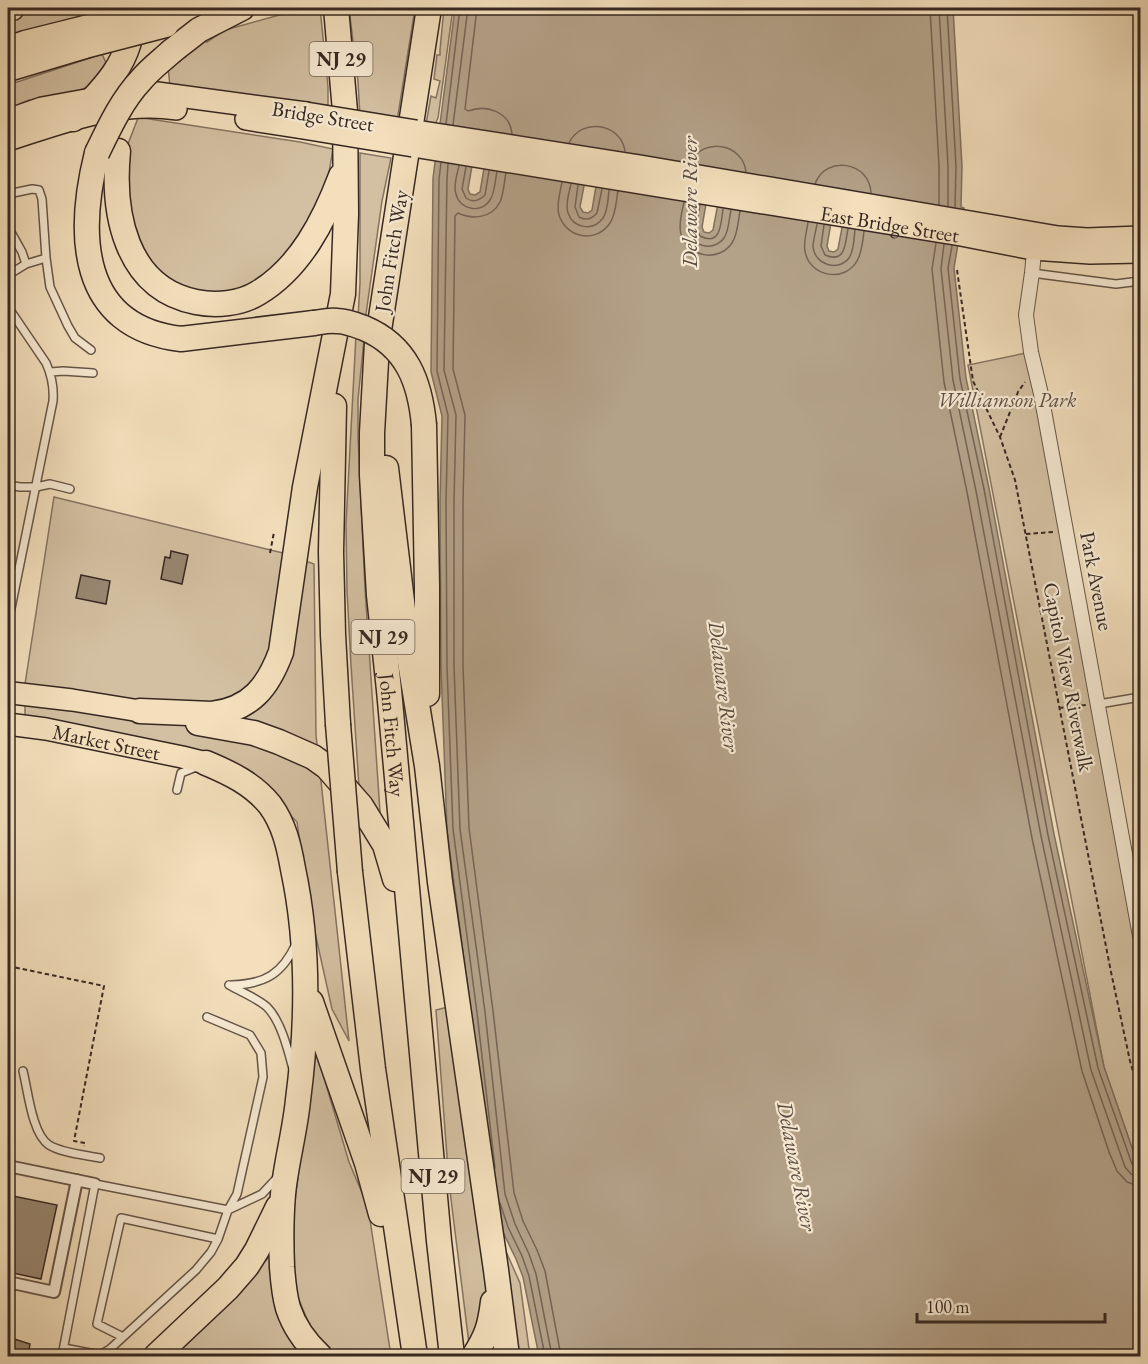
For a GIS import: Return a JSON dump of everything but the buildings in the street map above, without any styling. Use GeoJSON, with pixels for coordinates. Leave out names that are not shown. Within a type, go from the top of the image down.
{"type":"FeatureCollection","features":[{"type":"Feature","properties":{"kind":"highway"},"geometry":{"type":"LineString","coordinates":[[8,9],[12,8]]}},
{"type":"Feature","properties":{"kind":"highway"},"geometry":{"type":"LineString","coordinates":[[73,119],[117,70],[124,57],[132,25],[132,8]]}},
{"type":"Feature","properties":{"kind":"highway"},"geometry":{"type":"LineString","coordinates":[[8,69],[87,37],[163,16],[231,8]]}},
{"type":"Feature","properties":{"kind":"highway"},"geometry":{"type":"LineString","coordinates":[[242,8],[199,30],[138,82],[125,121],[91,178],[87,205],[90,263],[95,280],[104,296],[122,316],[146,331],[163,337],[181,339],[337,321],[356,325],[377,334],[399,352],[414,378],[424,425],[428,586],[427,766]]}},
{"type":"Feature","properties":{"kind":"highway","name":"NJ 29"},"geometry":{"type":"LineString","coordinates":[[336,8],[345,111],[346,163],[346,243],[333,422],[331,552],[338,724],[350,872],[373,1069],[412,1342]]}},
{"type":"Feature","properties":{"kind":"highway","name":"John Fitch Way"},"geometry":{"type":"LineString","coordinates":[[429,8],[377,343],[372,475],[380,607],[439,1241],[459,1354]]}},
{"type":"Feature","properties":{"kind":"highway"},"geometry":{"type":"LineString","coordinates":[[8,49],[25,43],[87,37]]}},
{"type":"Feature","properties":{"kind":"highway"},"geometry":{"type":"LineString","coordinates":[[108,152],[116,181],[118,208],[124,234],[139,265],[152,280],[173,294],[189,300],[217,304],[257,294],[278,279],[294,263],[318,228],[332,201],[346,163]]}},
{"type":"Feature","properties":{"kind":"highway"},"geometry":{"type":"LineString","coordinates":[[140,711],[224,713],[252,699],[261,690],[276,665],[281,652],[305,487],[342,308]]}},
{"type":"Feature","properties":{"kind":"highway"},"geometry":{"type":"LineString","coordinates":[[377,343],[384,449],[407,643],[427,766],[440,882],[507,1356]]}},
{"type":"Feature","properties":{"kind":"highway"},"geometry":{"type":"LineString","coordinates":[[140,711],[254,734],[296,749],[327,767],[362,806],[385,845],[411,930]]}},
{"type":"Feature","properties":{"kind":"highway"},"geometry":{"type":"LineString","coordinates":[[206,763],[229,772],[250,785],[276,815],[288,842],[299,897],[306,985],[305,1035],[290,1158],[283,1194],[281,1252],[288,1306],[298,1330],[320,1356]]}},
{"type":"Feature","properties":{"kind":"highway"},"geometry":{"type":"LineString","coordinates":[[306,985],[367,1163],[412,1342]]}},
{"type":"Feature","properties":{"kind":"highway"},"geometry":{"type":"LineString","coordinates":[[156,1356],[228,1288],[247,1266],[269,1228],[283,1194]]}},
{"type":"Feature","properties":{"kind":"highway"},"geometry":{"type":"LineString","coordinates":[[459,1354],[484,1339],[490,1325],[496,1270]]}},
{"type":"Feature","properties":{"kind":"main road","name":"Bridge Street"},"geometry":{"type":"LineString","coordinates":[[8,120],[42,108],[119,94],[157,93],[304,120],[640,174]]}},
{"type":"Feature","properties":{"kind":"main road","name":"Bridge Street"},"geometry":{"type":"LineString","coordinates":[[8,140],[73,119],[109,111],[148,107],[304,120]]}},
{"type":"Feature","properties":{"kind":"main road","name":"East Bridge Street"},"geometry":{"type":"LineString","coordinates":[[640,174],[962,228],[1090,253],[1140,252]]}},
{"type":"Feature","properties":{"kind":"main road","name":"East Bridge Street"},"geometry":{"type":"LineString","coordinates":[[1035,241],[1058,237],[1087,239],[1140,237]]}},
{"type":"Feature","properties":{"kind":"main road","name":"Market Street"},"geometry":{"type":"LineString","coordinates":[[8,690],[12,693],[140,711]]}},
{"type":"Feature","properties":{"kind":"main road","name":"Market Street"},"geometry":{"type":"LineString","coordinates":[[8,724],[46,729],[206,763]]}},
{"type":"Feature","properties":{"kind":"street","name":"Park Avenue"},"geometry":{"type":"LineString","coordinates":[[1035,241],[1026,315],[1031,352],[1041,394],[1099,704],[1140,936]]}},
{"type":"Feature","properties":{"kind":"street"},"geometry":{"type":"LineString","coordinates":[[8,1166],[95,1184]]}},
{"type":"Feature","properties":{"kind":"street"},"geometry":{"type":"LineString","coordinates":[[8,1282],[54,1292],[77,1180]]}},
{"type":"Feature","properties":{"kind":"lane"},"geometry":{"type":"LineString","coordinates":[[8,194],[32,189],[39,190],[42,199],[50,287],[75,338],[91,351]]}},
{"type":"Feature","properties":{"kind":"lane"},"geometry":{"type":"LineString","coordinates":[[8,227],[26,264]]}},
{"type":"Feature","properties":{"kind":"lane"},"geometry":{"type":"LineString","coordinates":[[8,275],[26,264],[46,258]]}},
{"type":"Feature","properties":{"kind":"lane"},"geometry":{"type":"LineString","coordinates":[[1032,273],[1116,284],[1140,281]]}},
{"type":"Feature","properties":{"kind":"lane"},"geometry":{"type":"LineString","coordinates":[[8,307],[46,363],[51,372],[54,387],[8,623]]}},
{"type":"Feature","properties":{"kind":"lane"},"geometry":{"type":"LineString","coordinates":[[51,372],[93,373]]}},
{"type":"Feature","properties":{"kind":"lane"},"geometry":{"type":"LineString","coordinates":[[8,485],[36,487],[50,484],[70,489]]}},
{"type":"Feature","properties":{"kind":"lane"},"geometry":{"type":"LineString","coordinates":[[1099,704],[1140,697]]}},
{"type":"Feature","properties":{"kind":"lane"},"geometry":{"type":"LineString","coordinates":[[177,790],[181,773],[206,763]]}},
{"type":"Feature","properties":{"kind":"lane"},"geometry":{"type":"LineString","coordinates":[[298,1100],[292,1065],[280,1027],[274,1017],[266,1006],[229,985],[249,984],[271,976],[289,959],[302,930]]}},
{"type":"Feature","properties":{"kind":"lane"},"geometry":{"type":"LineString","coordinates":[[64,1348],[100,1355],[110,1349],[196,1270],[211,1252],[218,1239],[228,1210],[237,1194],[263,1077],[261,1053],[250,1035],[207,1017]]}},
{"type":"Feature","properties":{"kind":"lane"},"geometry":{"type":"LineString","coordinates":[[23,1071],[35,1127],[41,1138],[50,1146],[100,1158]]}},
{"type":"Feature","properties":{"kind":"lane"},"geometry":{"type":"LineString","coordinates":[[62,1356],[95,1184],[228,1210],[262,1194],[274,1182],[290,1158]]}},
{"type":"Feature","properties":{"kind":"lane"},"geometry":{"type":"LineString","coordinates":[[123,1337],[97,1324],[121,1218],[218,1239]]}},
{"type":"Feature","properties":{"kind":"path","name":"Capitol View Riverwalk"},"geometry":{"type":"LineString","coordinates":[[957,270],[973,381],[1000,436],[1015,480],[1114,983],[1130,1061],[1140,1095]]}},
{"type":"Feature","properties":{"kind":"path"},"geometry":{"type":"LineString","coordinates":[[1000,436],[1018,392],[1035,367]]}},
{"type":"Feature","properties":{"kind":"path"},"geometry":{"type":"LineString","coordinates":[[270,553],[274,532]]}},
{"type":"Feature","properties":{"kind":"path"},"geometry":{"type":"LineString","coordinates":[[1026,534],[1041,533]]}},
{"type":"Feature","properties":{"kind":"path"},"geometry":{"type":"LineString","coordinates":[[1059,708],[1075,706]]}},
{"type":"Feature","properties":{"kind":"path"},"geometry":{"type":"LineString","coordinates":[[8,966],[104,986],[74,1141],[85,1143],[83,1154]]}},
{"type":"Feature","properties":{"kind":"green space"},"geometry":{"type":"Polygon","coordinates":[[[37,8],[108,8],[8,37],[8,19],[37,8]]]}},
{"type":"Feature","properties":{"kind":"green space"},"geometry":{"type":"Polygon","coordinates":[[[305,8],[320,8],[328,105],[302,106],[170,86],[168,67],[202,39],[207,42],[225,30],[305,8]]]}},
{"type":"Feature","properties":{"kind":"green space"},"geometry":{"type":"Polygon","coordinates":[[[349,8],[415,8],[397,121],[360,116],[349,8]]]}},
{"type":"Feature","properties":{"kind":"green space"},"geometry":{"type":"Polygon","coordinates":[[[444,8],[453,8],[438,118],[434,126],[426,124],[431,96],[436,98],[440,81],[434,79],[437,55],[440,55],[444,8]]]}},
{"type":"Feature","properties":{"kind":"green space"},"geometry":{"type":"Polygon","coordinates":[[[102,54],[107,65],[88,86],[67,94],[29,100],[8,109],[8,85],[102,54]]]}},
{"type":"Feature","properties":{"kind":"green space"},"geometry":{"type":"Polygon","coordinates":[[[138,118],[333,149],[325,196],[316,217],[263,285],[212,299],[156,277],[128,225],[128,144],[138,118]]]}},
{"type":"Feature","properties":{"kind":"green space"},"geometry":{"type":"Polygon","coordinates":[[[360,153],[391,158],[382,201],[365,321],[358,318],[360,153]]]}},
{"type":"Feature","properties":{"kind":"green space"},"geometry":{"type":"Polygon","coordinates":[[[356,335],[364,340],[358,399],[358,437],[365,589],[380,812],[359,787],[347,591],[346,524],[356,335]]]}},
{"type":"Feature","properties":{"kind":"green space","name":"Williamson Park"},"geometry":{"type":"Polygon","coordinates":[[[1031,352],[1140,939],[1140,1169],[1104,1067],[968,365],[1031,352]]]}},
{"type":"Feature","properties":{"kind":"green space"},"geometry":{"type":"Polygon","coordinates":[[[54,497],[283,553],[314,564],[316,735],[349,1041],[332,1009],[310,910],[297,822],[267,791],[25,719],[25,684],[54,497]]]}},
{"type":"Feature","properties":{"kind":"green space"},"geometry":{"type":"Polygon","coordinates":[[[448,1007],[482,1237],[488,1313],[470,1352],[449,1183],[436,1010],[448,1007]]]}},
{"type":"Feature","properties":{"kind":"green space"},"geometry":{"type":"Polygon","coordinates":[[[314,1044],[349,1162],[368,1207],[391,1356],[333,1356],[317,1343],[294,1288],[294,1209],[314,1044]]]}},
{"type":"Feature","properties":{"kind":"green space"},"geometry":{"type":"Polygon","coordinates":[[[500,1238],[520,1283],[530,1356],[515,1356],[500,1238]]]}},
{"type":"Feature","properties":{"kind":"green space"},"geometry":{"type":"Polygon","coordinates":[[[272,1254],[311,1356],[172,1356],[272,1254]]]}},
{"type":"Feature","properties":{"kind":"water","name":"Delaware River"},"geometry":{"type":"Polygon","coordinates":[[[455,8],[953,8],[962,166],[961,207],[964,208],[954,268],[966,378],[1054,834],[1104,1067],[1140,1169],[1140,1356],[539,1356],[523,1277],[502,1230],[492,1197],[447,830],[441,666],[442,416],[431,372],[433,178],[455,8]],[[478,131],[468,189],[470,194],[475,195],[480,192],[490,133],[478,131]],[[591,149],[580,207],[583,212],[588,213],[592,210],[602,151],[591,149]],[[712,169],[702,227],[704,232],[709,233],[713,230],[724,171],[712,169]],[[837,188],[827,246],[829,251],[834,252],[838,249],[849,190],[837,188]]]}}]}
